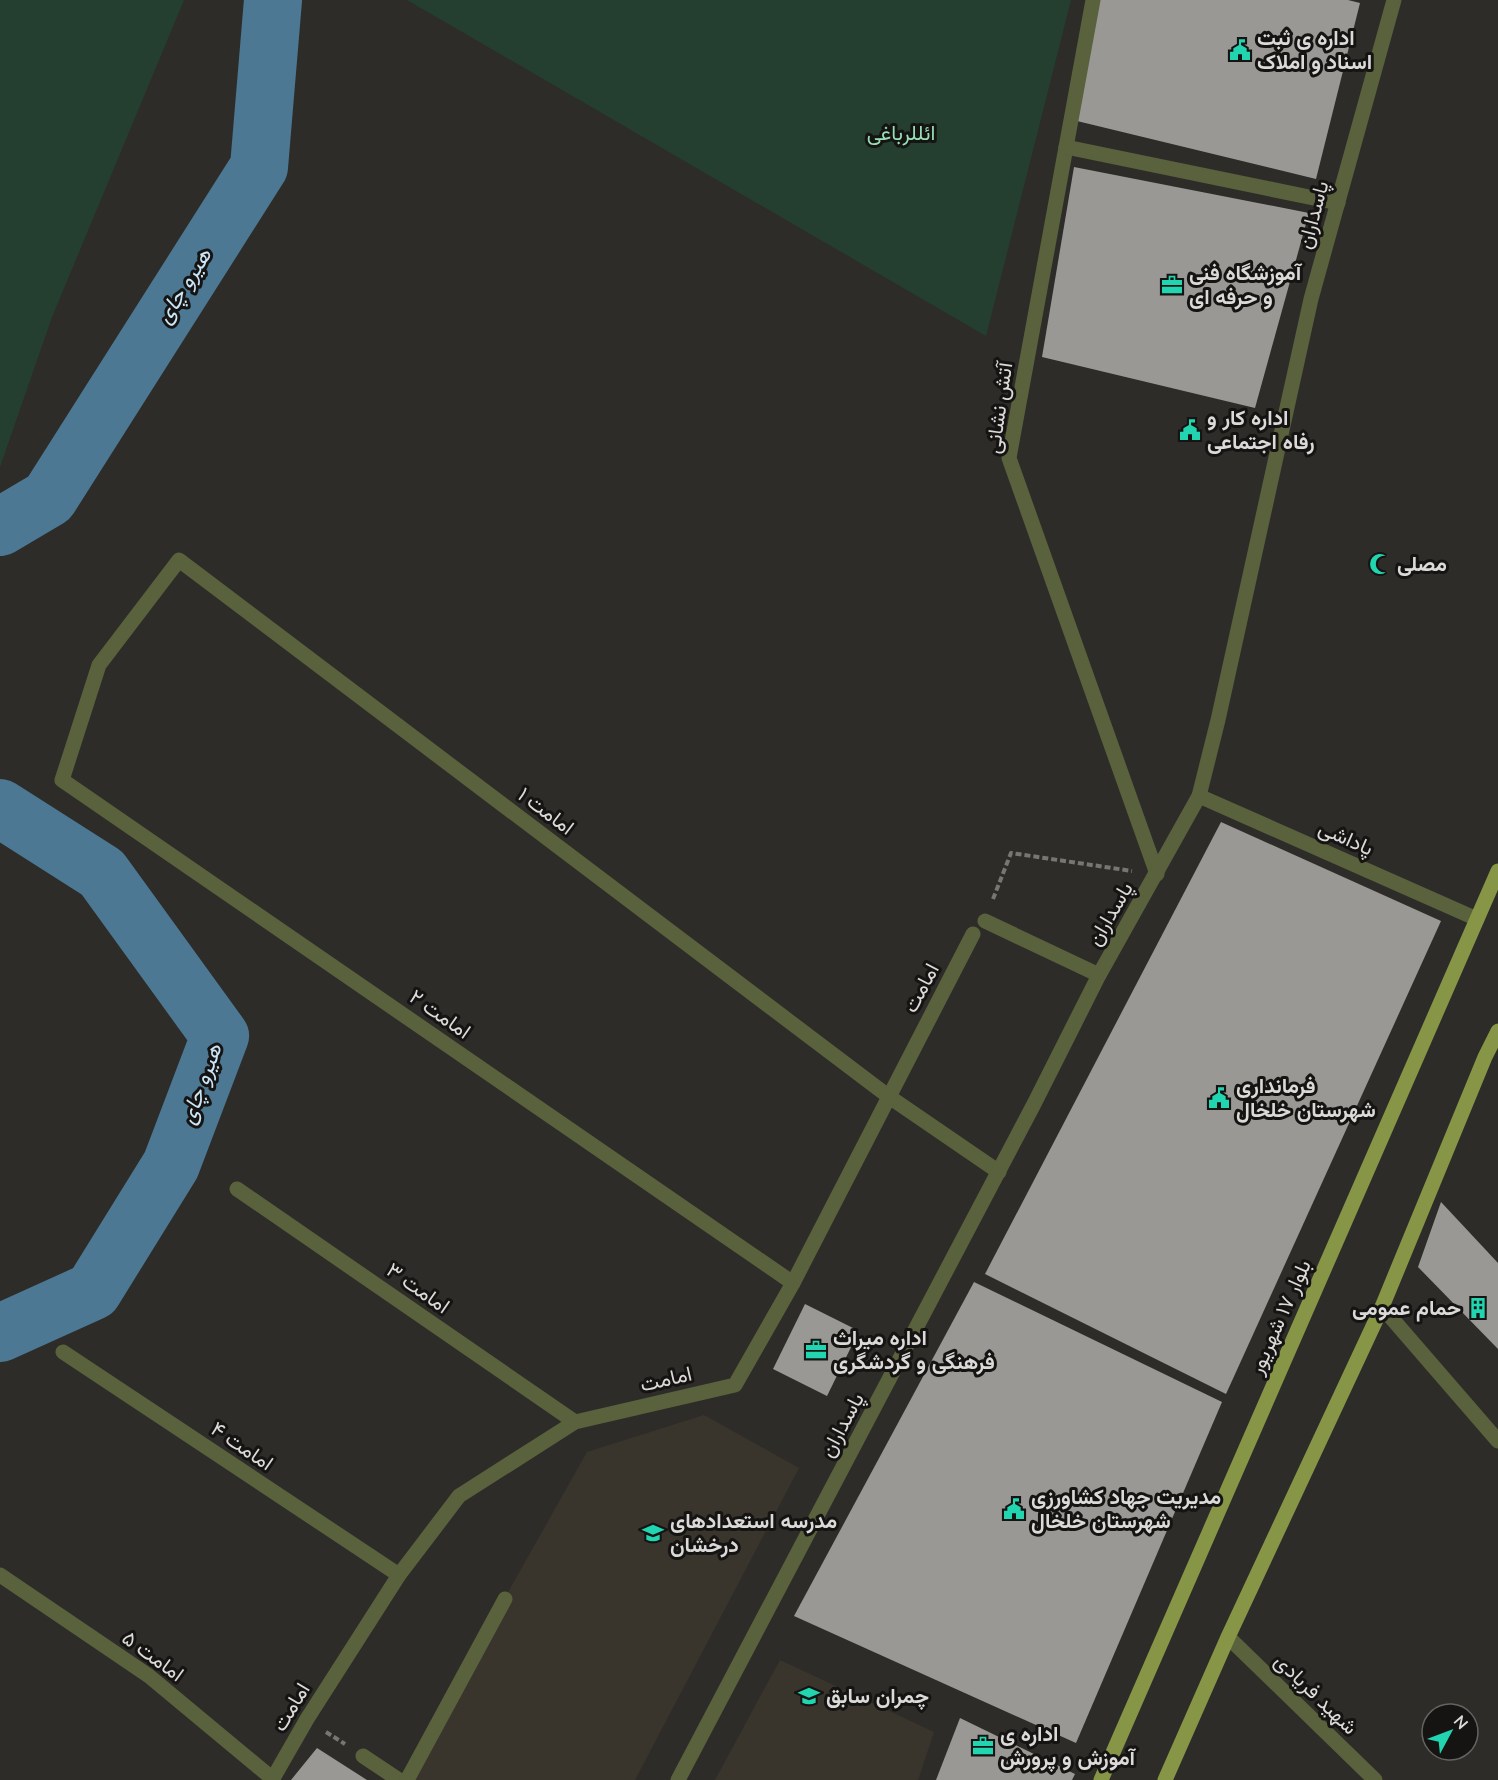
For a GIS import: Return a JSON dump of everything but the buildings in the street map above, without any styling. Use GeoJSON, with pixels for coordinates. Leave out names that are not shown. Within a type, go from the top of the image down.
{"type":"FeatureCollection","features":[{"type":"Feature","properties":{"kind":"main road","name":"بلوار ١٧ شهریور"},"geometry":{"type":"LineString","coordinates":[[1101,1780],[1498,871]]}},
{"type":"Feature","properties":{"kind":"main road"},"geometry":{"type":"LineString","coordinates":[[1480,913],[1498,891]]}},
{"type":"Feature","properties":{"kind":"main road"},"geometry":{"type":"LineString","coordinates":[[1166,1780],[1228,1637],[1382,1307],[1485,1057],[1498,1031]]}},
{"type":"Feature","properties":{"kind":"street","name":"آتش نشانی"},"geometry":{"type":"LineString","coordinates":[[1093,0],[1009,458],[1157,874]]}},
{"type":"Feature","properties":{"kind":"street","name":"پاسداران"},"geometry":{"type":"LineString","coordinates":[[678,1780],[999,1172],[1099,975],[1157,874],[1198,796],[1218,720],[1311,299],[1394,0]]}},
{"type":"Feature","properties":{"kind":"street"},"geometry":{"type":"LineString","coordinates":[[1066,147],[1338,203]]}},
{"type":"Feature","properties":{"kind":"street","name":"امامت ۲"},"geometry":{"type":"LineString","coordinates":[[179,560],[99,665],[63,780],[794,1283]]}},
{"type":"Feature","properties":{"kind":"street","name":"امامت ۱"},"geometry":{"type":"LineString","coordinates":[[179,560],[888,1096],[999,1172]]}},
{"type":"Feature","properties":{"kind":"street","name":"پاداشی"},"geometry":{"type":"LineString","coordinates":[[1198,796],[1480,913]]}},
{"type":"Feature","properties":{"kind":"street"},"geometry":{"type":"LineString","coordinates":[[984,921],[1099,975]]}},
{"type":"Feature","properties":{"kind":"street","name":"امامت"},"geometry":{"type":"LineString","coordinates":[[273,1780],[307,1719],[399,1575],[459,1496],[575,1422],[735,1385],[794,1283],[973,934]]}},
{"type":"Feature","properties":{"kind":"street","name":"امامت ۳"},"geometry":{"type":"LineString","coordinates":[[237,1189],[575,1422]]}},
{"type":"Feature","properties":{"kind":"street"},"geometry":{"type":"LineString","coordinates":[[1382,1307],[1498,1441]]}},
{"type":"Feature","properties":{"kind":"street","name":"امامت ۴"},"geometry":{"type":"LineString","coordinates":[[63,1352],[399,1575]]}},
{"type":"Feature","properties":{"kind":"street","name":"امامت ۵"},"geometry":{"type":"LineString","coordinates":[[0,1575],[148,1676],[273,1780]]}},
{"type":"Feature","properties":{"kind":"street"},"geometry":{"type":"LineString","coordinates":[[407,1780],[505,1599]]}},
{"type":"Feature","properties":{"kind":"street","name":"شهید فریادی"},"geometry":{"type":"LineString","coordinates":[[1228,1637],[1375,1780]]}},
{"type":"Feature","properties":{"kind":"street"},"geometry":{"type":"LineString","coordinates":[[363,1756],[399,1780]]}},
{"type":"Feature","properties":{"kind":"path"},"geometry":{"type":"LineString","coordinates":[[984,921],[1011,853],[1157,874]]}},
{"type":"Feature","properties":{"kind":"path"},"geometry":{"type":"LineString","coordinates":[[307,1719],[363,1756]]}},
{"type":"Feature","properties":{"kind":"shaded area","name":"مدرسه استعدادهای درخشان"},"geometry":{"type":"Polygon","coordinates":[[[704,1415],[799,1468],[635,1780],[413,1780],[405,1775],[587,1452],[704,1415]]]}},
{"type":"Feature","properties":{"kind":"shaded area","name":"چمران سابق"},"geometry":{"type":"Polygon","coordinates":[[[780,1660],[934,1732],[918,1780],[715,1780],[780,1660]]]}},
{"type":"Feature","properties":{"kind":"green space"},"geometry":{"type":"Polygon","coordinates":[[[0,0],[184,0],[52,317],[0,467],[0,0]]]}},
{"type":"Feature","properties":{"kind":"green space","name":"ائللرباغی"},"geometry":{"type":"Polygon","coordinates":[[[407,0],[1071,0],[986,336],[407,0]]]}},
{"type":"Feature","properties":{"kind":"waterway","name":"هیرو چای"},"geometry":{"type":"LineString","coordinates":[[0,527],[49,498],[259,167],[273,0]]}},
{"type":"Feature","properties":{"kind":"waterway","name":"هیرو چای"},"geometry":{"type":"LineString","coordinates":[[0,808],[102,873],[220,1036],[171,1165],[93,1291],[0,1333]]}},
{"type":"Feature","properties":{"kind":"place","name":"اداره ی ثبت اسناد و املاک"},"geometry":{"type":"Point","coordinates":[1240,50]}},
{"type":"Feature","properties":{"kind":"place","name":"آموزشگاه فنی و حرفه ای"},"geometry":{"type":"Point","coordinates":[1172,285]}},
{"type":"Feature","properties":{"kind":"place","name":"اداره کار و رفاه اجتماعی"},"geometry":{"type":"Point","coordinates":[1190,430]}},
{"type":"Feature","properties":{"kind":"place","name":"مصلی"},"geometry":{"type":"Point","coordinates":[1380,564]}},
{"type":"Feature","properties":{"kind":"place","name":"فرمانداری شهرستان خلخال"},"geometry":{"type":"Point","coordinates":[1219,1098]}},
{"type":"Feature","properties":{"kind":"place","name":"حمام عمومی"},"geometry":{"type":"Point","coordinates":[1478,1308]}},
{"type":"Feature","properties":{"kind":"place","name":"اداره میراث فرهنگی و گردشگری"},"geometry":{"type":"Point","coordinates":[816,1350]}},
{"type":"Feature","properties":{"kind":"place","name":"مدیریت جهاد کشاورزی شهرستان خلخال"},"geometry":{"type":"Point","coordinates":[1014,1509]}},
{"type":"Feature","properties":{"kind":"place","name":"مدرسه استعدادهای درخشان"},"geometry":{"type":"Point","coordinates":[653,1533]}},
{"type":"Feature","properties":{"kind":"place","name":"چمران سابق"},"geometry":{"type":"Point","coordinates":[809,1696]}},
{"type":"Feature","properties":{"kind":"place","name":"اداره ی آموزش و پرورش"},"geometry":{"type":"Point","coordinates":[983,1746]}}]}
